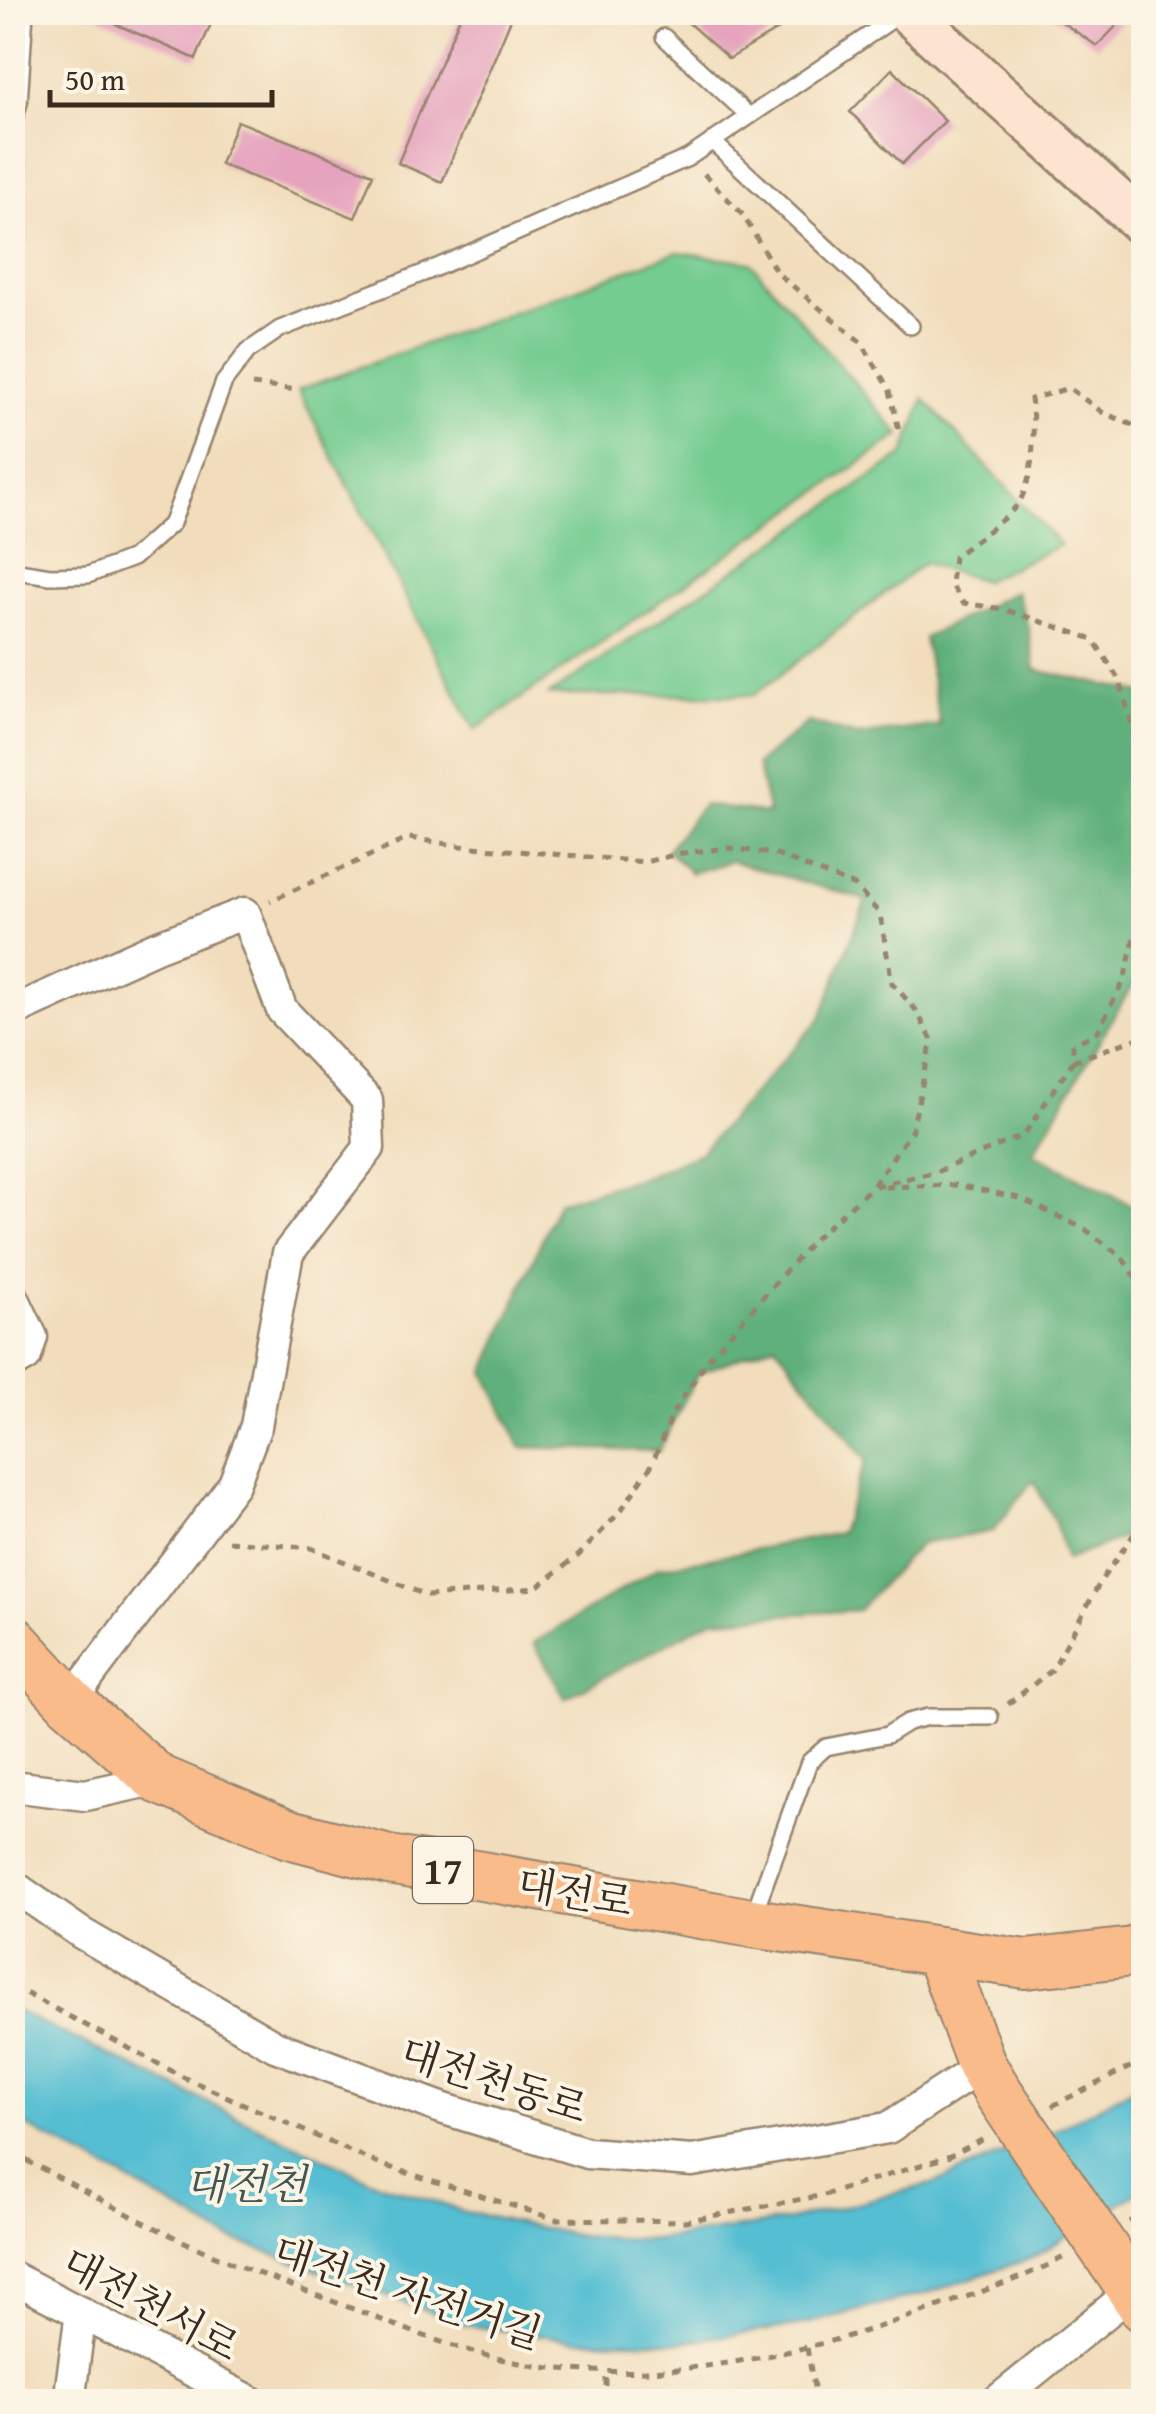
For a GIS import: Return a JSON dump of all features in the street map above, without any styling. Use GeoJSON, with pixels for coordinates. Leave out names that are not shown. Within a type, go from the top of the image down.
{"type":"FeatureCollection","features":[{"type":"Feature","properties":{"kind":"main road"},"geometry":{"type":"LineString","coordinates":[[906,12],[1144,224]]}},
{"type":"Feature","properties":{"kind":"main road","name":"대전로"},"geometry":{"type":"LineString","coordinates":[[12,1639],[70,1702],[158,1779],[289,1834],[389,1860],[1026,1964],[1132,1952],[1144,1946]]}},
{"type":"Feature","properties":{"kind":"main road"},"geometry":{"type":"LineString","coordinates":[[940,1951],[989,2077],[1122,2270]]}},
{"type":"Feature","properties":{"kind":"street"},"geometry":{"type":"LineString","coordinates":[[12,1012],[156,947],[244,914],[282,1010],[367,1100],[369,1148],[288,1252],[256,1426],[234,1484],[70,1702]]}},
{"type":"Feature","properties":{"kind":"street"},"geometry":{"type":"LineString","coordinates":[[12,1295],[32,1337],[26,1356],[12,1364]]}},
{"type":"Feature","properties":{"kind":"street"},"geometry":{"type":"LineString","coordinates":[[12,1786],[85,1795],[158,1779]]}},
{"type":"Feature","properties":{"kind":"street","name":"대전천동로"},"geometry":{"type":"LineString","coordinates":[[12,1885],[81,1933],[275,2046],[440,2108],[587,2153],[692,2160],[888,2128],[989,2077]]}},
{"type":"Feature","properties":{"kind":"street"},"geometry":{"type":"LineString","coordinates":[[996,2402],[1122,2270]]}},
{"type":"Feature","properties":{"kind":"street","name":"대전천서로"},"geometry":{"type":"LineString","coordinates":[[12,2276],[252,2402]]}},
{"type":"Feature","properties":{"kind":"street"},"geometry":{"type":"LineString","coordinates":[[69,2402],[80,2312]]}},
{"type":"Feature","properties":{"kind":"lane"},"geometry":{"type":"LineString","coordinates":[[12,129],[20,103],[25,12]]}},
{"type":"Feature","properties":{"kind":"lane"},"geometry":{"type":"LineString","coordinates":[[12,570],[50,576],[88,575],[133,558],[172,523],[224,382],[248,352],[280,329],[426,272],[688,158],[906,12]]}},
{"type":"Feature","properties":{"kind":"lane"},"geometry":{"type":"LineString","coordinates":[[664,37],[748,116]]}},
{"type":"Feature","properties":{"kind":"lane"},"geometry":{"type":"LineString","coordinates":[[712,141],[911,326]]}},
{"type":"Feature","properties":{"kind":"lane"},"geometry":{"type":"LineString","coordinates":[[752,1922],[809,1762],[826,1748],[888,1734],[908,1722],[928,1717],[990,1717]]}},
{"type":"Feature","properties":{"kind":"path"},"geometry":{"type":"LineString","coordinates":[[688,158],[742,216],[776,273],[862,343],[890,391],[900,435]]}},
{"type":"Feature","properties":{"kind":"path"},"geometry":{"type":"LineString","coordinates":[[224,382],[298,390]]}},
{"type":"Feature","properties":{"kind":"path"},"geometry":{"type":"LineString","coordinates":[[872,1187],[936,1172],[1024,1135],[1073,1061],[1073,1045],[1098,1032],[1124,981],[1136,926],[1134,870],[1141,780],[1120,681],[1093,639],[1003,609],[963,603],[952,584],[954,558],[1019,503],[1029,468],[1034,425],[1031,399],[1069,388],[1102,412],[1144,430]]}},
{"type":"Feature","properties":{"kind":"path"},"geometry":{"type":"LineString","coordinates":[[189,1544],[227,1540],[311,1548],[428,1596],[536,1588],[579,1556],[620,1512],[651,1466],[674,1411],[708,1359],[815,1238],[872,1187],[912,1130],[932,1040],[916,1010],[892,982],[880,914],[855,886],[774,854],[728,848],[645,862],[408,838],[244,914]]}},
{"type":"Feature","properties":{"kind":"path"},"geometry":{"type":"LineString","coordinates":[[1073,1061],[1144,1036]]}},
{"type":"Feature","properties":{"kind":"path"},"geometry":{"type":"LineString","coordinates":[[872,1187],[957,1185],[1019,1198],[1085,1229],[1122,1257],[1144,1291]]}},
{"type":"Feature","properties":{"kind":"path"},"geometry":{"type":"LineString","coordinates":[[990,1717],[1052,1670],[1102,1579],[1144,1520]]}},
{"type":"Feature","properties":{"kind":"path","name":"대전천 자전거길"},"geometry":{"type":"LineString","coordinates":[[12,2153],[226,2261],[408,2330],[507,2361],[606,2372],[709,2366],[807,2348],[883,2326],[1040,2270],[1122,2270],[1144,2214]]}},
{"type":"Feature","properties":{"kind":"path"},"geometry":{"type":"LineString","coordinates":[[807,2348],[816,2398]]}},
{"type":"Feature","properties":{"kind":"path"},"geometry":{"type":"LineString","coordinates":[[606,2372],[606,2402]]}},
{"type":"Feature","properties":{"kind":"path"},"geometry":{"type":"LineString","coordinates":[[793,2402],[854,2395],[896,2402]]}},
{"type":"Feature","properties":{"kind":"green space"},"geometry":{"type":"Polygon","coordinates":[[[677,252],[750,262],[900,435],[475,730],[298,390],[677,252]]]}},
{"type":"Feature","properties":{"kind":"green space"},"geometry":{"type":"Polygon","coordinates":[[[924,399],[1060,545],[984,581],[924,563],[754,695],[549,695],[904,455],[924,399]]]}},
{"type":"Feature","properties":{"kind":"green space"},"geometry":{"type":"Polygon","coordinates":[[[1016,591],[1028,627],[1035,670],[1143,693],[1143,981],[1130,989],[1033,1153],[1143,1211],[1143,1500],[1127,1536],[1066,1560],[1055,1522],[1033,1480],[993,1531],[920,1544],[858,1610],[713,1619],[565,1698],[534,1643],[658,1568],[840,1533],[866,1460],[775,1344],[698,1373],[659,1451],[521,1447],[485,1372],[558,1202],[649,1175],[700,1153],[821,1018],[866,900],[731,861],[691,873],[667,850],[703,805],[769,814],[757,764],[808,722],[857,736],[940,725],[924,638],[1016,591]]]}},
{"type":"Feature","properties":{"kind":"water","name":"대전천"},"geometry":{"type":"Polygon","coordinates":[[[12,2009],[369,2180],[465,2212],[579,2236],[656,2240],[786,2221],[932,2184],[1036,2140],[1143,2083],[1143,2189],[1032,2258],[924,2294],[796,2326],[679,2342],[577,2340],[466,2325],[224,2236],[13,2119],[12,2009]]]}},
{"type":"Feature","properties":{"kind":"building"},"geometry":{"type":"Polygon","coordinates":[[[88,12],[216,12],[196,59],[88,12]]]}},
{"type":"Feature","properties":{"kind":"building"},"geometry":{"type":"Polygon","coordinates":[[[462,12],[514,12],[442,182],[398,163],[462,12]]]}},
{"type":"Feature","properties":{"kind":"building"},"geometry":{"type":"Polygon","coordinates":[[[676,12],[807,12],[729,59],[676,12]]]}},
{"type":"Feature","properties":{"kind":"building"},"geometry":{"type":"Polygon","coordinates":[[[1047,12],[1130,12],[1097,46],[1047,12]]]}},
{"type":"Feature","properties":{"kind":"building"},"geometry":{"type":"Polygon","coordinates":[[[892,69],[945,121],[902,164],[850,112],[892,69]]]}},
{"type":"Feature","properties":{"kind":"building"},"geometry":{"type":"Polygon","coordinates":[[[237,121],[373,174],[355,218],[220,164],[237,121]]]}}]}
